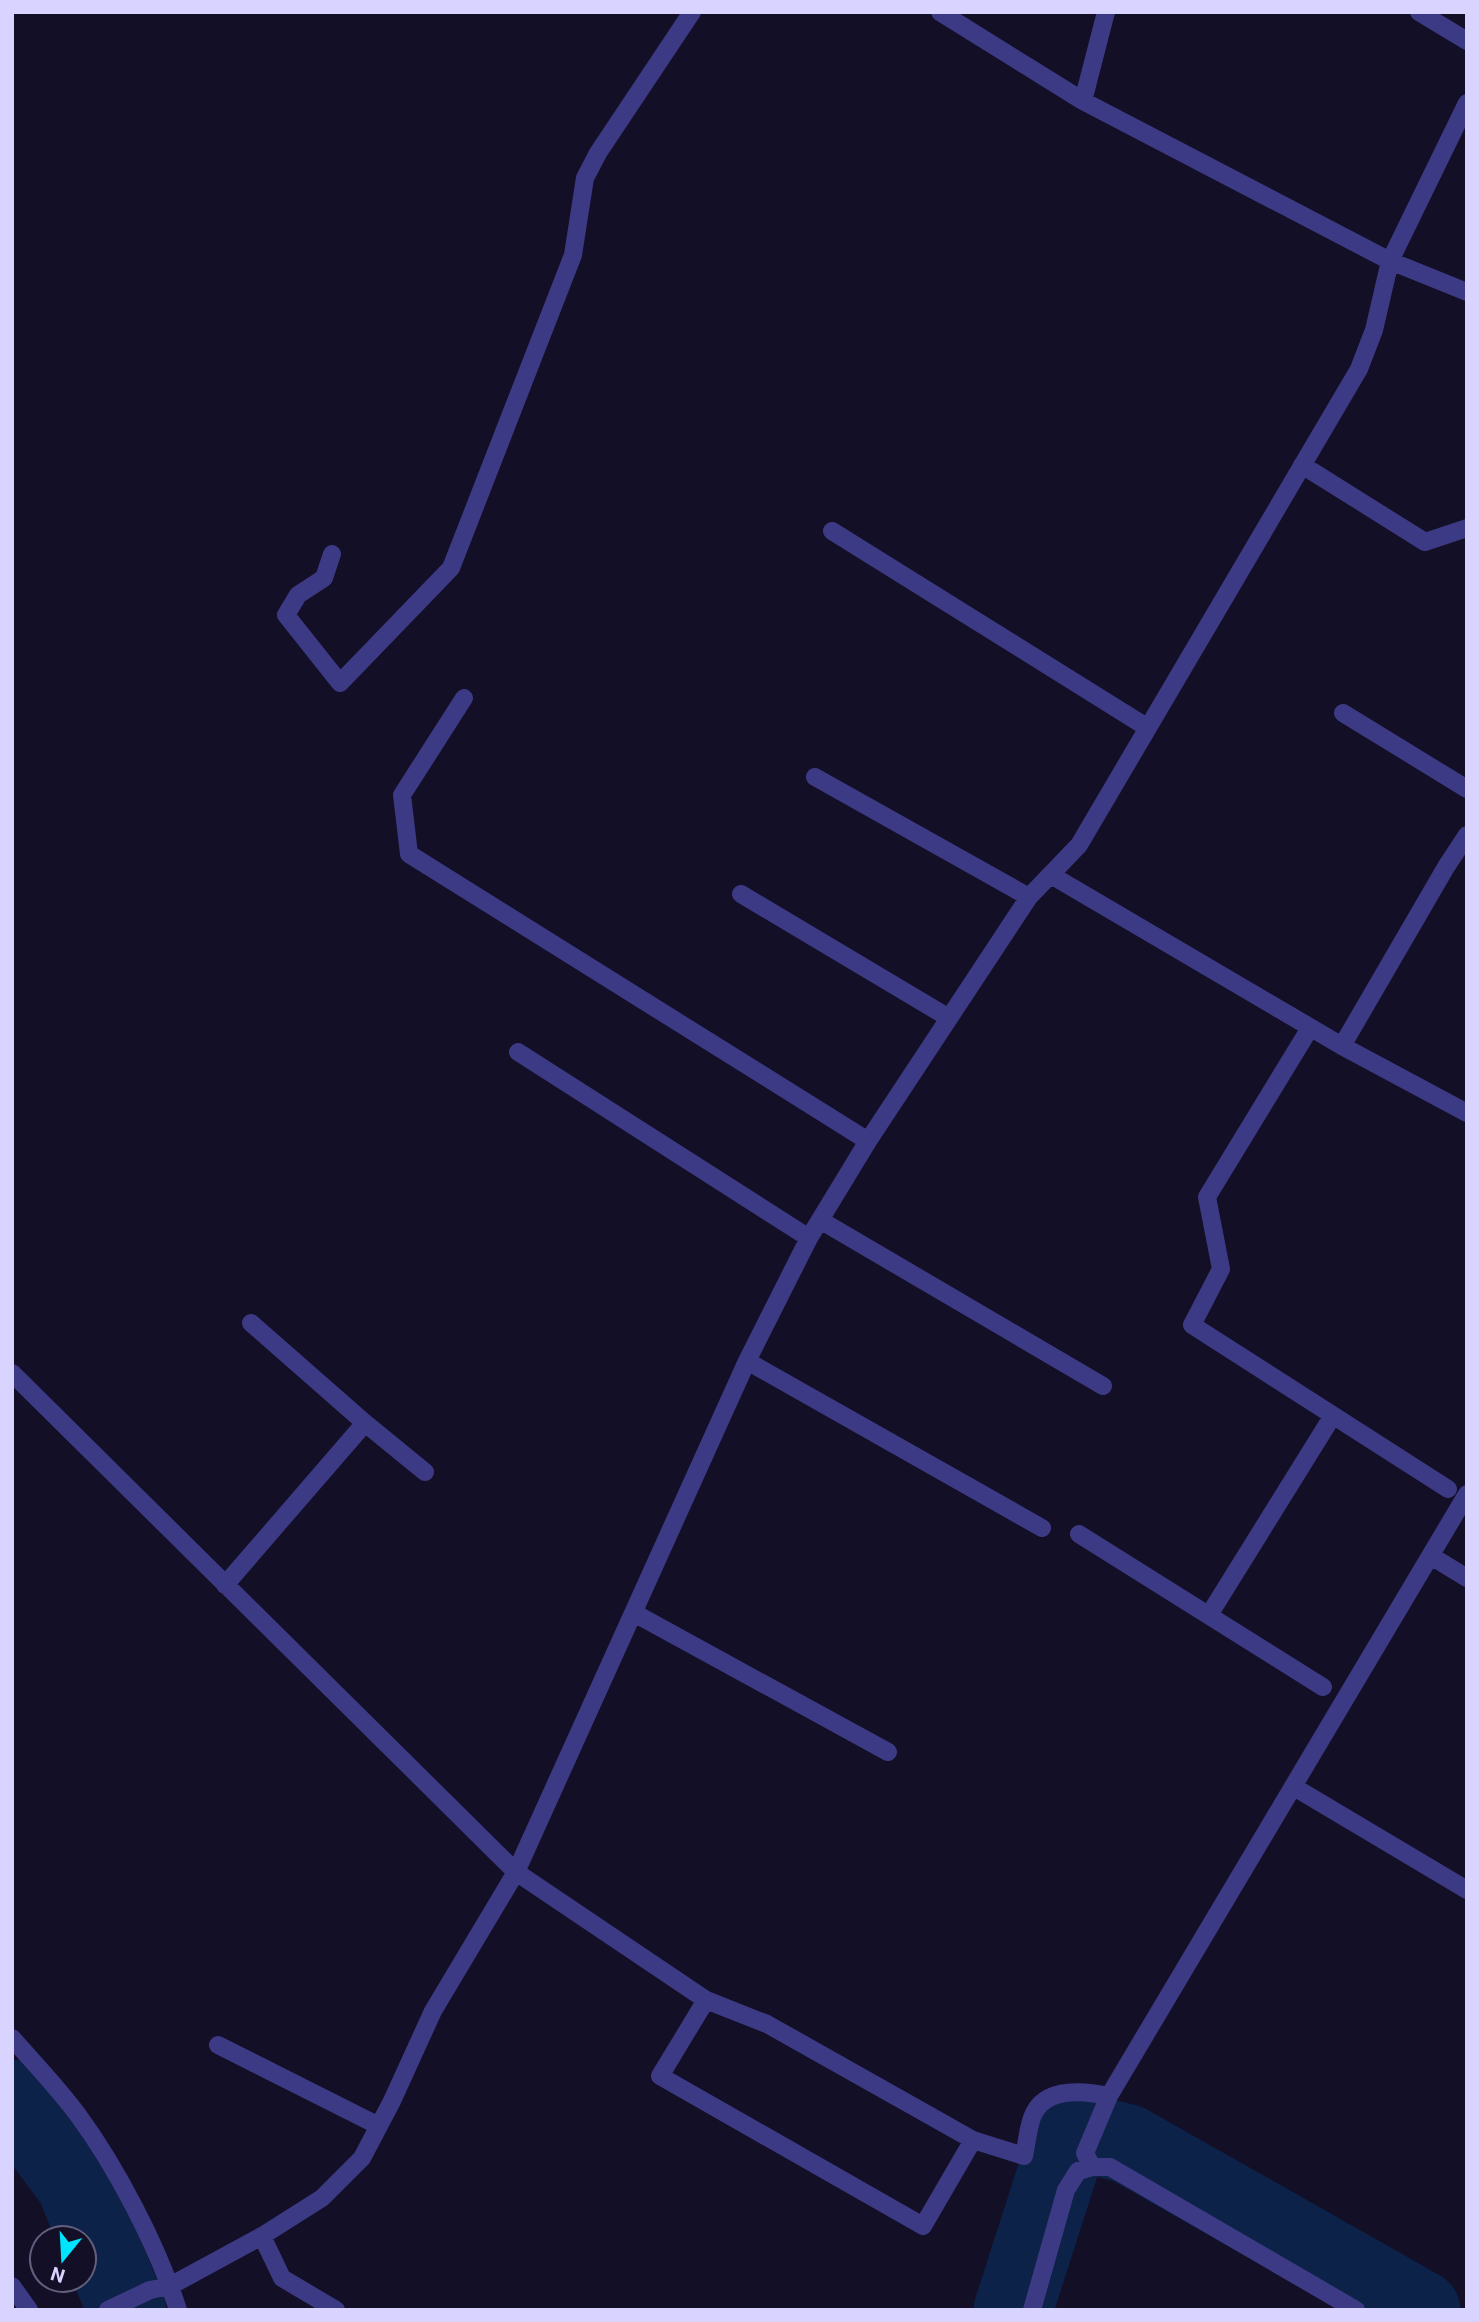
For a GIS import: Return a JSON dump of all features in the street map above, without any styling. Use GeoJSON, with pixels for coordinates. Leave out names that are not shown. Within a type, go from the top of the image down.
{"type":"FeatureCollection","features":[{"type":"Feature","properties":{"kind":"street"},"geometry":{"type":"LineString","coordinates":[[332,554],[324,578],[298,595],[286,615],[340,683],[451,568],[573,255],[585,178],[598,153],[692,12]]}},
{"type":"Feature","properties":{"kind":"street"},"geometry":{"type":"LineString","coordinates":[[940,12],[1083,101],[1390,261],[1467,292]]}},
{"type":"Feature","properties":{"kind":"street"},"geometry":{"type":"LineString","coordinates":[[1083,101],[1106,12]]}},
{"type":"Feature","properties":{"kind":"street"},"geometry":{"type":"LineString","coordinates":[[1419,12],[1467,41]]}},
{"type":"Feature","properties":{"kind":"street"},"geometry":{"type":"LineString","coordinates":[[108,2310],[149,2290],[170,2286],[262,2236],[322,2198],[362,2158],[433,2011],[516,1872],[747,1361],[809,1238],[868,1141],[1029,897],[1079,845],[1359,369],[1374,330],[1390,261],[1467,103]]}},
{"type":"Feature","properties":{"kind":"street"},"geometry":{"type":"LineString","coordinates":[[1302,465],[1424,542],[1467,528]]}},
{"type":"Feature","properties":{"kind":"street"},"geometry":{"type":"LineString","coordinates":[[832,531],[1148,728]]}},
{"type":"Feature","properties":{"kind":"street"},"geometry":{"type":"LineString","coordinates":[[464,698],[402,795],[409,854],[868,1141]]}},
{"type":"Feature","properties":{"kind":"street"},"geometry":{"type":"LineString","coordinates":[[1343,713],[1467,789]]}},
{"type":"Feature","properties":{"kind":"street"},"geometry":{"type":"LineString","coordinates":[[815,777],[1029,897]]}},
{"type":"Feature","properties":{"kind":"street"},"geometry":{"type":"LineString","coordinates":[[1342,1046],[1467,835]]}},
{"type":"Feature","properties":{"kind":"street"},"geometry":{"type":"LineString","coordinates":[[1051,875],[1310,1028],[1467,1113]]}},
{"type":"Feature","properties":{"kind":"street"},"geometry":{"type":"LineString","coordinates":[[741,894],[949,1018]]}},
{"type":"Feature","properties":{"kind":"street"},"geometry":{"type":"LineString","coordinates":[[1310,1028],[1207,1197],[1221,1269],[1192,1325],[1448,1489]]}},
{"type":"Feature","properties":{"kind":"street"},"geometry":{"type":"LineString","coordinates":[[518,1052],[809,1238]]}},
{"type":"Feature","properties":{"kind":"street"},"geometry":{"type":"LineString","coordinates":[[820,1220],[1103,1386]]}},
{"type":"Feature","properties":{"kind":"street"},"geometry":{"type":"LineString","coordinates":[[251,1323],[425,1472]]}},
{"type":"Feature","properties":{"kind":"street"},"geometry":{"type":"LineString","coordinates":[[747,1361],[1042,1528]]}},
{"type":"Feature","properties":{"kind":"street"},"geometry":{"type":"LineString","coordinates":[[12,1373],[516,1872],[706,2000],[767,2024],[973,2140],[1024,2156],[1034,2112],[1052,2096],[1086,2091],[1108,2096]]}},
{"type":"Feature","properties":{"kind":"street"},"geometry":{"type":"LineString","coordinates":[[1209,1615],[1332,1417]]}},
{"type":"Feature","properties":{"kind":"street"},"geometry":{"type":"LineString","coordinates":[[225,1585],[365,1423]]}},
{"type":"Feature","properties":{"kind":"street"},"geometry":{"type":"LineString","coordinates":[[1092,2167],[1085,2153],[1108,2096],[1467,1494]]}},
{"type":"Feature","properties":{"kind":"street"},"geometry":{"type":"LineString","coordinates":[[1080,1534],[1323,1687]]}},
{"type":"Feature","properties":{"kind":"street"},"geometry":{"type":"LineString","coordinates":[[1431,1556],[1467,1578]]}},
{"type":"Feature","properties":{"kind":"street"},"geometry":{"type":"LineString","coordinates":[[634,1613],[888,1752]]}},
{"type":"Feature","properties":{"kind":"street"},"geometry":{"type":"LineString","coordinates":[[1294,1787],[1467,1890]]}},
{"type":"Feature","properties":{"kind":"street"},"geometry":{"type":"LineString","coordinates":[[706,2000],[660,2076],[923,2226],[973,2140]]}},
{"type":"Feature","properties":{"kind":"street"},"geometry":{"type":"LineString","coordinates":[[12,2038],[78,2115],[128,2196],[170,2286],[178,2310]]}},
{"type":"Feature","properties":{"kind":"street"},"geometry":{"type":"LineString","coordinates":[[218,2045],[379,2126]]}},
{"type":"Feature","properties":{"kind":"street"},"geometry":{"type":"LineString","coordinates":[[1032,2310],[1066,2190],[1078,2171],[1092,2167],[1110,2167],[1129,2177],[1356,2310]]}},
{"type":"Feature","properties":{"kind":"street"},"geometry":{"type":"LineString","coordinates":[[262,2236],[282,2278],[336,2310]]}},
{"type":"Feature","properties":{"kind":"street"},"geometry":{"type":"LineString","coordinates":[[12,2286],[29,2310]]}},
{"type":"Feature","properties":{"kind":"waterway"},"geometry":{"type":"LineString","coordinates":[[12,2099],[75,2183],[127,2310]]}},
{"type":"Feature","properties":{"kind":"waterway"},"geometry":{"type":"LineString","coordinates":[[1013,2310],[1067,2142],[1081,2132],[1128,2144],[1421,2310]]}}]}
